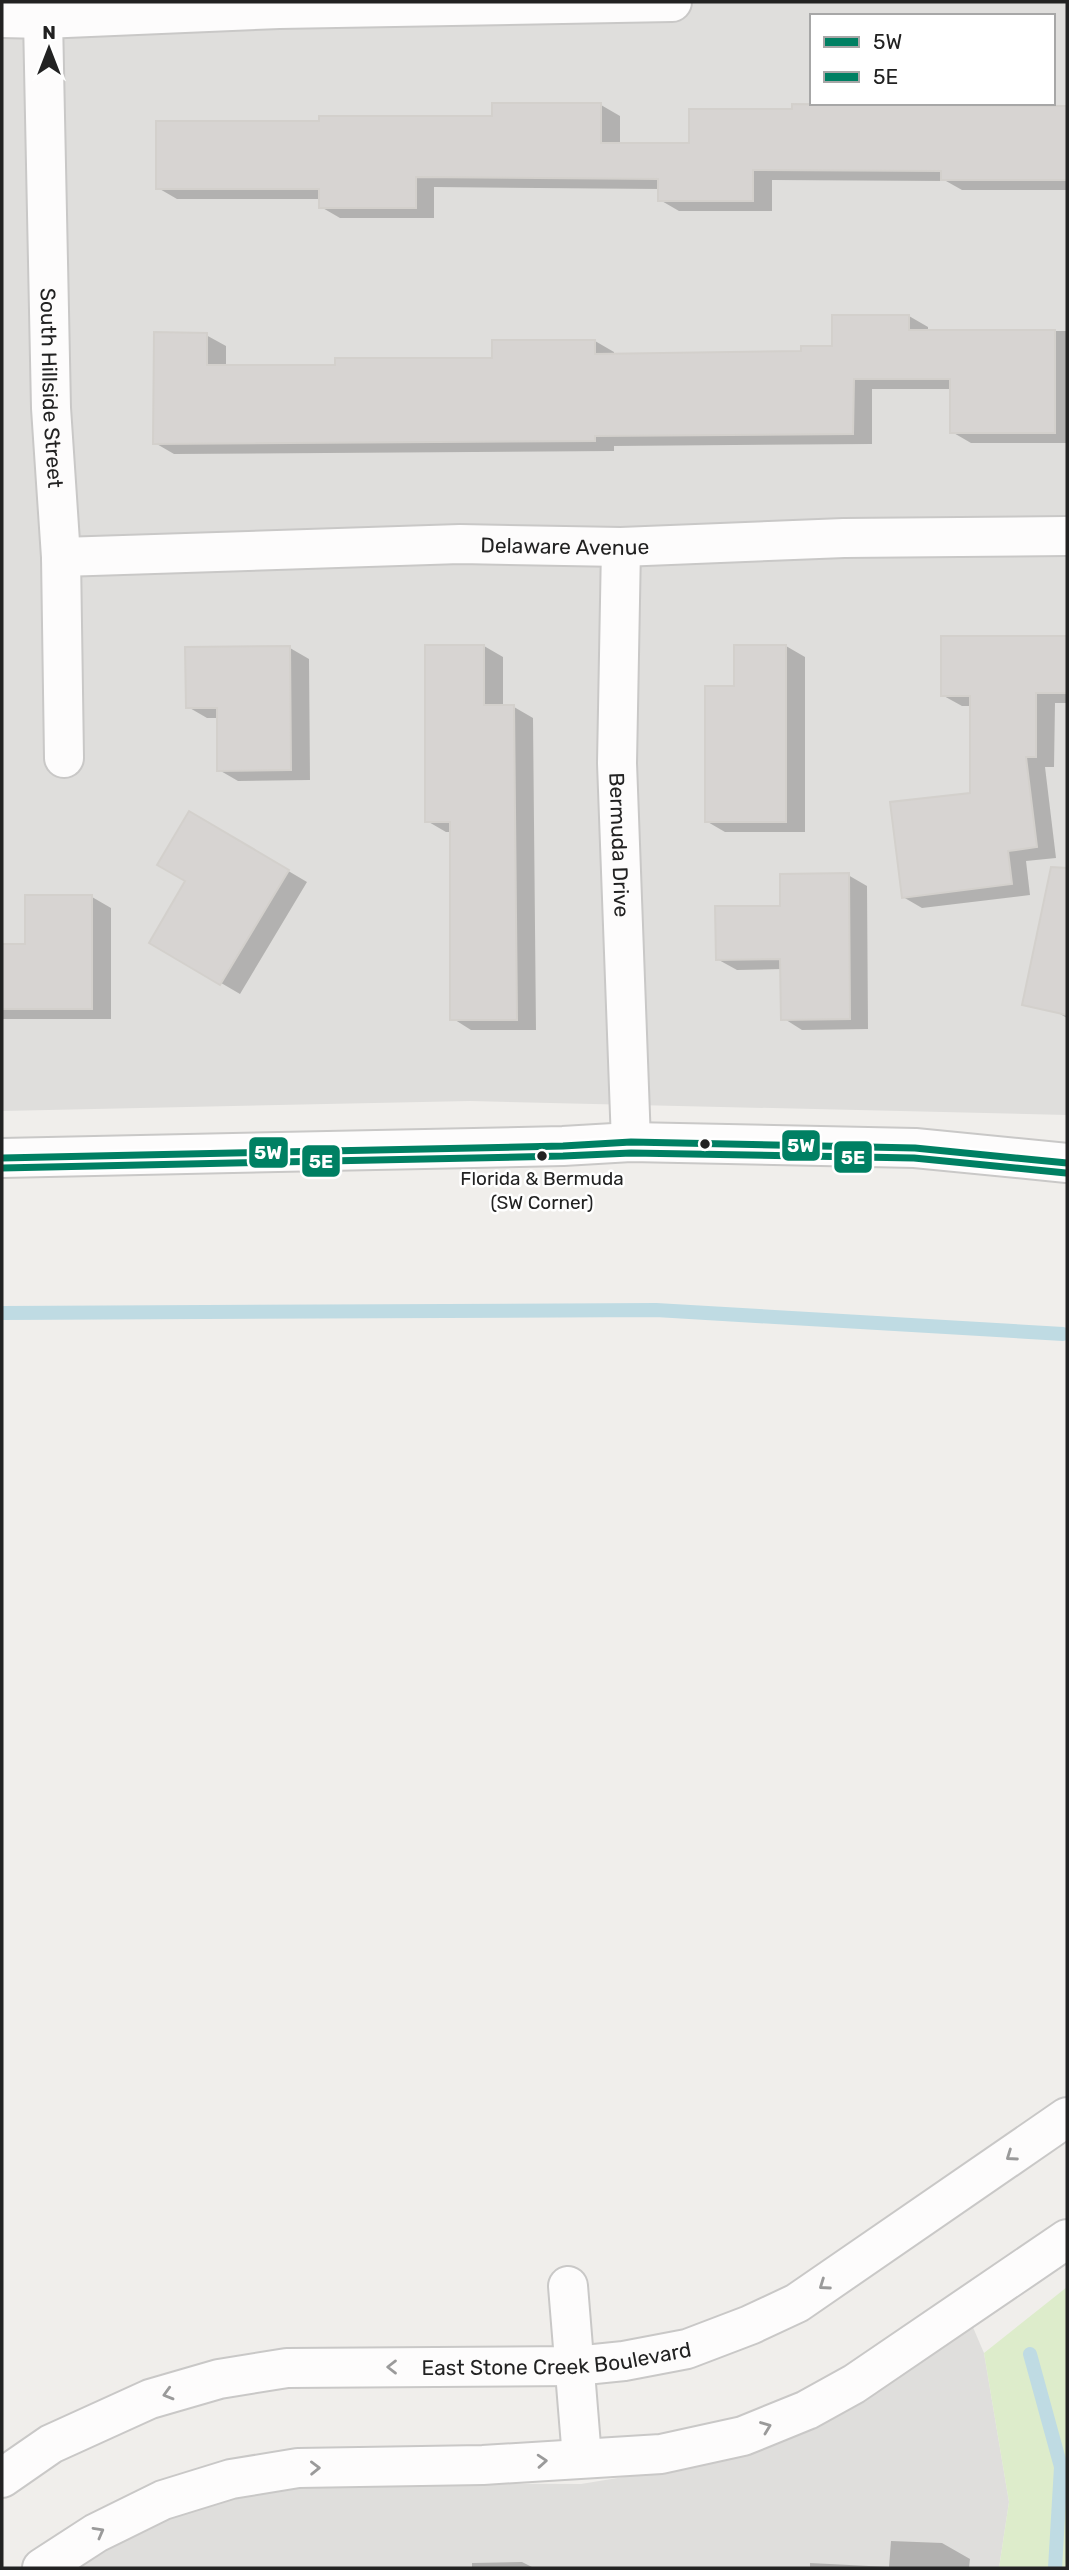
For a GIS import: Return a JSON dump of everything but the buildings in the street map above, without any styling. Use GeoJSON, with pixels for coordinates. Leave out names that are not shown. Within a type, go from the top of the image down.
{"type":"FeatureCollection","features":[{"type":"Feature","properties":{"kind":"street"},"geometry":{"type":"LineString","coordinates":[[2,18],[43,19],[279,9],[672,2]]}},
{"type":"Feature","properties":{"kind":"street","name":"South Hillside Street"},"geometry":{"type":"LineString","coordinates":[[43,19],[51,408],[61,557],[64,758]]}},
{"type":"Feature","properties":{"kind":"street","name":"Delaware Avenue"},"geometry":{"type":"LineString","coordinates":[[61,557],[460,544],[621,547],[844,538],[1067,536]]}},
{"type":"Feature","properties":{"kind":"street","name":"Bermuda Drive"},"geometry":{"type":"LineString","coordinates":[[621,547],[617,763],[631,1142]]}},
{"type":"Feature","properties":{"kind":"street"},"geometry":{"type":"LineString","coordinates":[[2,1157],[549,1147],[631,1142],[915,1148],[1067,1163]]}},
{"type":"Feature","properties":{"kind":"street","name":"East Stone Creek Boulevard"},"geometry":{"type":"LineString","coordinates":[[2,2478],[51,2444],[150,2399],[219,2379],[287,2368],[575,2366],[624,2361],[687,2349],[797,2304],[1067,2117]]}},
{"type":"Feature","properties":{"kind":"street"},"geometry":{"type":"LineString","coordinates":[[41,2568],[96,2533],[163,2500],[231,2479],[298,2468],[483,2465],[662,2455],[743,2435],[807,2410],[854,2384],[1067,2239]]}},
{"type":"Feature","properties":{"kind":"street"},"geometry":{"type":"LineString","coordinates":[[568,2286],[582,2458]]}},
{"type":"Feature","properties":{"kind":"shaded area"},"geometry":{"type":"Polygon","coordinates":[[[2,2],[1067,2],[1067,1115],[470,1101],[2,1111],[2,2]]]}},
{"type":"Feature","properties":{"kind":"shaded area"},"geometry":{"type":"Polygon","coordinates":[[[972,2325],[984,2353],[1009,2502],[999,2568],[69,2568],[170,2515],[252,2491],[336,2483],[581,2484],[715,2462],[822,2420],[972,2325]]]}},
{"type":"Feature","properties":{"kind":"green space"},"geometry":{"type":"Polygon","coordinates":[[[1067,2287],[1067,2568],[999,2568],[1009,2502],[984,2353],[1067,2287]]]}},
{"type":"Feature","properties":{"kind":"waterway"},"geometry":{"type":"LineString","coordinates":[[2,1313],[656,1310],[1063,1334]]}},
{"type":"Feature","properties":{"kind":"waterway"},"geometry":{"type":"LineString","coordinates":[[1030,2354],[1061,2467],[1055,2568]]}},
{"type":"Feature","properties":{"kind":"transit line","name":"5W"},"geometry":{"type":"LineString","coordinates":[[2,1158],[563,1146],[631,1142],[915,1148],[1067,1163]]}},
{"type":"Feature","properties":{"kind":"transit line","name":"5E"},"geometry":{"type":"LineString","coordinates":[[2,1168],[631,1153],[914,1158],[1066,1173]]}},
{"type":"Feature","properties":{"kind":"place","name":"Florida & Bermuda (SW Corner)"},"geometry":{"type":"Point","coordinates":[542,1156]}}]}
